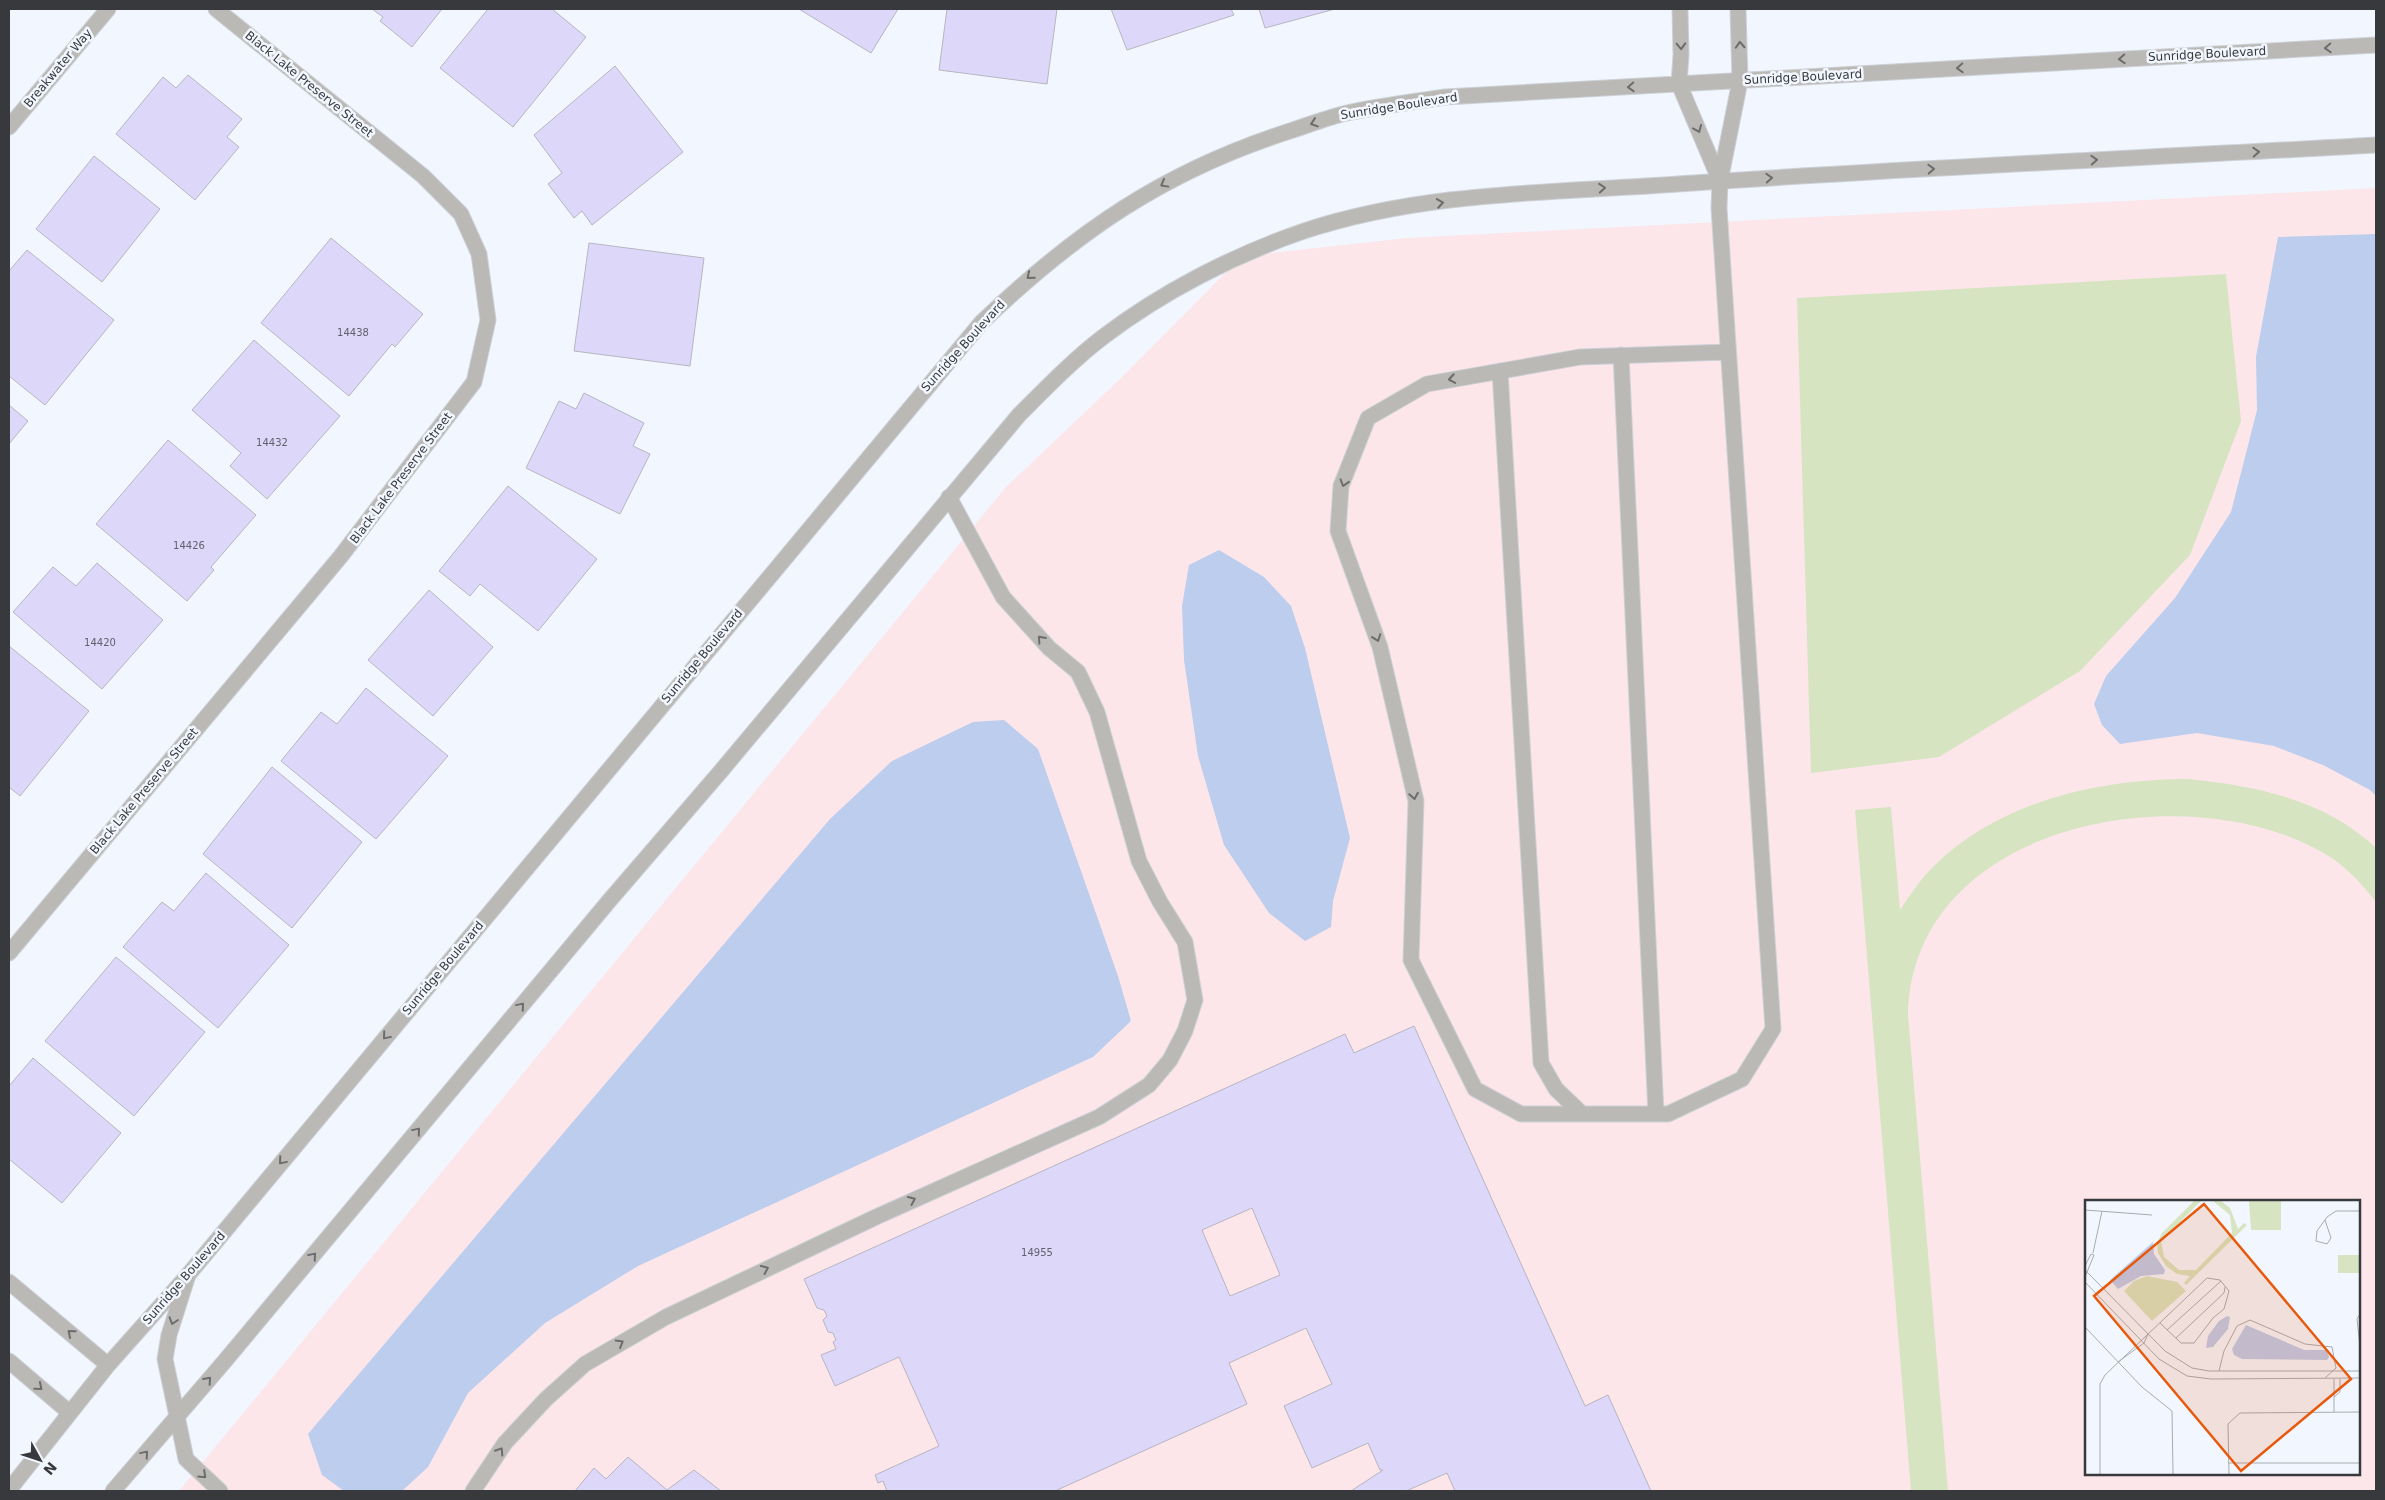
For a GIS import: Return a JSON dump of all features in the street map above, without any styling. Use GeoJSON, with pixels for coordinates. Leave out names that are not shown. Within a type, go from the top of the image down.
{"type":"FeatureCollection","features":[{"type":"Feature","properties":{"kind":"street","name":"Breakwater Way"},"geometry":{"type":"LineString","coordinates":[[9,127],[108,9]]}},
{"type":"Feature","properties":{"kind":"street","name":"Black Lake Preserve Street"},"geometry":{"type":"LineString","coordinates":[[9,953],[341,556],[474,382],[488,320],[479,254],[461,214],[423,176],[216,9]]}},
{"type":"Feature","properties":{"kind":"street"},"geometry":{"type":"LineString","coordinates":[[1680,9],[1682,55],[1680,84],[1720,181]]}},
{"type":"Feature","properties":{"kind":"street"},"geometry":{"type":"LineString","coordinates":[[1728,352],[1580,357],[1427,384],[1368,418],[1342,486],[1338,531],[1380,647],[1416,801],[1412,960],[1475,1089],[1521,1114],[1668,1114],[1742,1079],[1773,1030],[1719,208],[1720,181],[1740,81],[1738,9]]}},
{"type":"Feature","properties":{"kind":"street","name":"Sunridge Boulevard"},"geometry":{"type":"LineString","coordinates":[[9,1490],[108,1365],[188,1275],[931,380],[981,323],[1023,283],[1062,250],[1124,206],[1185,171],[1255,142],[1347,113],[1445,97],[2376,45]]}},
{"type":"Feature","properties":{"kind":"street"},"geometry":{"type":"LineString","coordinates":[[113,1491],[243,1340],[1019,415],[1061,373],[1104,336],[1159,300],[1242,256],[1304,232],[1369,213],[1475,197],[1720,181],[2376,145]]}},
{"type":"Feature","properties":{"kind":"street"},"geometry":{"type":"LineString","coordinates":[[1621,355],[1656,1114]]}},
{"type":"Feature","properties":{"kind":"street"},"geometry":{"type":"LineString","coordinates":[[1500,370],[1541,1063],[1556,1089],[1582,1114]]}},
{"type":"Feature","properties":{"kind":"street"},"geometry":{"type":"LineString","coordinates":[[473,1491],[505,1443],[546,1399],[585,1364],[666,1316],[876,1217],[1099,1117],[1149,1085],[1170,1060],[1185,1031],[1195,1000],[1185,942],[1160,902],[1139,861],[1097,712],[1078,672],[1049,648],[1003,598],[949,497]]}},
{"type":"Feature","properties":{"kind":"street"},"geometry":{"type":"LineString","coordinates":[[188,1275],[169,1335],[164,1359],[186,1459],[220,1491]]}},
{"type":"Feature","properties":{"kind":"street"},"geometry":{"type":"LineString","coordinates":[[9,1282],[108,1365]]}},
{"type":"Feature","properties":{"kind":"street"},"geometry":{"type":"LineString","coordinates":[[9,1361],[70,1413]]}},
{"type":"Feature","properties":{"kind":"shaded area"},"geometry":{"type":"Polygon","coordinates":[[[2376,188],[2376,1491],[179,1491],[1006,487],[1121,378],[1242,256],[1407,238],[2376,188]]]}},
{"type":"Feature","properties":{"kind":"green space"},"geometry":{"type":"Polygon","coordinates":[[[2226,274],[2241,421],[2190,555],[2080,671],[1939,757],[1811,773],[1797,298],[2226,274]]]}},
{"type":"Feature","properties":{"kind":"green space"},"geometry":{"type":"Polygon","coordinates":[[[2189,779],[2264,791],[2313,807],[2335,818],[2376,848],[2376,902],[2354,876],[2327,855],[2270,830],[2204,818],[2135,818],[2067,831],[2006,857],[1956,896],[1921,949],[1908,1015],[1948,1491],[1911,1491],[1855,810],[1891,807],[1900,910],[1928,872],[1959,844],[1988,825],[2019,810],[2052,798],[2086,789],[2120,783],[2189,779]]]}},
{"type":"Feature","properties":{"kind":"water"},"geometry":{"type":"Polygon","coordinates":[[[2376,234],[2376,796],[2370,790],[2323,765],[2274,746],[2197,733],[2120,744],[2102,725],[2094,704],[2106,676],[2175,598],[2231,512],[2257,410],[2256,357],[2278,237],[2376,234]]]}},
{"type":"Feature","properties":{"kind":"water"},"geometry":{"type":"Polygon","coordinates":[[[1219,550],[1264,577],[1291,606],[1305,648],[1350,838],[1333,901],[1331,927],[1305,941],[1269,913],[1224,845],[1198,756],[1184,660],[1182,606],[1189,565],[1219,550]]]}},
{"type":"Feature","properties":{"kind":"water"},"geometry":{"type":"Polygon","coordinates":[[[1004,720],[1038,749],[1118,976],[1131,1021],[1093,1057],[638,1266],[545,1323],[468,1393],[428,1467],[402,1491],[344,1491],[322,1475],[308,1434],[830,819],[892,761],[973,722],[1004,720]]]}},
{"type":"Feature","properties":{"kind":"building"},"geometry":{"type":"Polygon","coordinates":[[[372,9],[442,9],[412,47],[380,21],[383,17],[372,9]]]}},
{"type":"Feature","properties":{"kind":"building"},"geometry":{"type":"Polygon","coordinates":[[[488,9],[552,9],[586,37],[513,127],[440,68],[488,9]]]}},
{"type":"Feature","properties":{"kind":"building"},"geometry":{"type":"Polygon","coordinates":[[[799,9],[898,9],[871,53],[799,9]]]}},
{"type":"Feature","properties":{"kind":"building"},"geometry":{"type":"Polygon","coordinates":[[[947,9],[1057,9],[1047,84],[939,70],[947,9]]]}},
{"type":"Feature","properties":{"kind":"building"},"geometry":{"type":"Polygon","coordinates":[[[1111,9],[1231,9],[1234,15],[1127,50],[1111,9]]]}},
{"type":"Feature","properties":{"kind":"building"},"geometry":{"type":"Polygon","coordinates":[[[1259,9],[1335,9],[1265,28],[1259,9]]]}},
{"type":"Feature","properties":{"kind":"building"},"geometry":{"type":"Polygon","coordinates":[[[615,66],[683,152],[592,225],[582,211],[574,218],[548,184],[562,173],[534,135],[615,66]]]}},
{"type":"Feature","properties":{"kind":"building"},"geometry":{"type":"Polygon","coordinates":[[[188,75],[242,119],[227,137],[239,147],[195,200],[116,134],[163,77],[176,88],[188,75]]]}},
{"type":"Feature","properties":{"kind":"building"},"geometry":{"type":"Polygon","coordinates":[[[94,156],[160,209],[102,282],[36,229],[94,156]]]}},
{"type":"Feature","properties":{"kind":"building"},"geometry":{"type":"Polygon","coordinates":[[[331,238],[423,314],[395,347],[392,344],[349,396],[261,323],[331,238]]]}},
{"type":"Feature","properties":{"kind":"building"},"geometry":{"type":"Polygon","coordinates":[[[589,243],[704,258],[690,366],[574,351],[589,243]]]}},
{"type":"Feature","properties":{"kind":"building"},"geometry":{"type":"Polygon","coordinates":[[[27,250],[114,320],[45,405],[9,376],[9,271],[27,250]]]}},
{"type":"Feature","properties":{"kind":"building"},"geometry":{"type":"Polygon","coordinates":[[[254,340],[340,416],[267,499],[230,466],[241,453],[192,410],[254,340]]]}},
{"type":"Feature","properties":{"kind":"building"},"geometry":{"type":"Polygon","coordinates":[[[584,393],[644,423],[633,446],[650,454],[620,514],[526,468],[559,401],[576,409],[584,393]]]}},
{"type":"Feature","properties":{"kind":"building"},"geometry":{"type":"Polygon","coordinates":[[[9,405],[28,421],[9,444],[9,405]]]}},
{"type":"Feature","properties":{"kind":"building"},"geometry":{"type":"Polygon","coordinates":[[[168,440],[256,515],[211,567],[214,570],[187,601],[96,524],[168,440]]]}},
{"type":"Feature","properties":{"kind":"building"},"geometry":{"type":"Polygon","coordinates":[[[508,486],[597,559],[538,631],[480,584],[470,596],[439,571],[508,486]]]}},
{"type":"Feature","properties":{"kind":"building"},"geometry":{"type":"Polygon","coordinates":[[[97,563],[163,620],[102,689],[13,612],[53,567],[76,586],[97,563]]]}},
{"type":"Feature","properties":{"kind":"building"},"geometry":{"type":"Polygon","coordinates":[[[429,590],[493,647],[433,716],[368,660],[429,590]]]}},
{"type":"Feature","properties":{"kind":"building"},"geometry":{"type":"Polygon","coordinates":[[[9,646],[89,711],[20,796],[9,787],[9,646]]]}},
{"type":"Feature","properties":{"kind":"building"},"geometry":{"type":"Polygon","coordinates":[[[366,688],[448,756],[376,839],[281,761],[321,712],[337,724],[366,688]]]}},
{"type":"Feature","properties":{"kind":"building"},"geometry":{"type":"Polygon","coordinates":[[[272,767],[362,842],[292,928],[203,854],[272,767]]]}},
{"type":"Feature","properties":{"kind":"building"},"geometry":{"type":"Polygon","coordinates":[[[206,873],[289,945],[218,1028],[123,947],[162,902],[174,911],[206,873]]]}},
{"type":"Feature","properties":{"kind":"building"},"geometry":{"type":"Polygon","coordinates":[[[116,957],[205,1032],[134,1116],[45,1041],[116,957]]]}},
{"type":"Feature","properties":{"kind":"building"},"geometry":{"type":"Polygon","coordinates":[[[1414,1026],[1585,1406],[1608,1395],[1651,1491],[1455,1491],[1447,1473],[1406,1491],[1351,1491],[1383,1470],[1380,1470],[1368,1443],[1312,1468],[1284,1406],[1332,1384],[1306,1328],[1229,1363],[1247,1404],[1055,1491],[887,1491],[883,1481],[878,1483],[875,1475],[939,1446],[899,1357],[835,1386],[821,1355],[836,1349],[833,1342],[836,1340],[833,1333],[828,1332],[823,1320],[827,1316],[824,1310],[817,1308],[804,1279],[1345,1034],[1354,1053],[1414,1026]],[[1252,1208],[1202,1230],[1230,1296],[1280,1275],[1252,1208]]]}},
{"type":"Feature","properties":{"kind":"building"},"geometry":{"type":"Polygon","coordinates":[[[33,1058],[121,1133],[62,1203],[9,1159],[9,1086],[33,1058]]]}},
{"type":"Feature","properties":{"kind":"building"},"geometry":{"type":"Polygon","coordinates":[[[628,1457],[667,1490],[694,1470],[721,1491],[575,1491],[594,1468],[606,1479],[628,1457]]]}}]}
